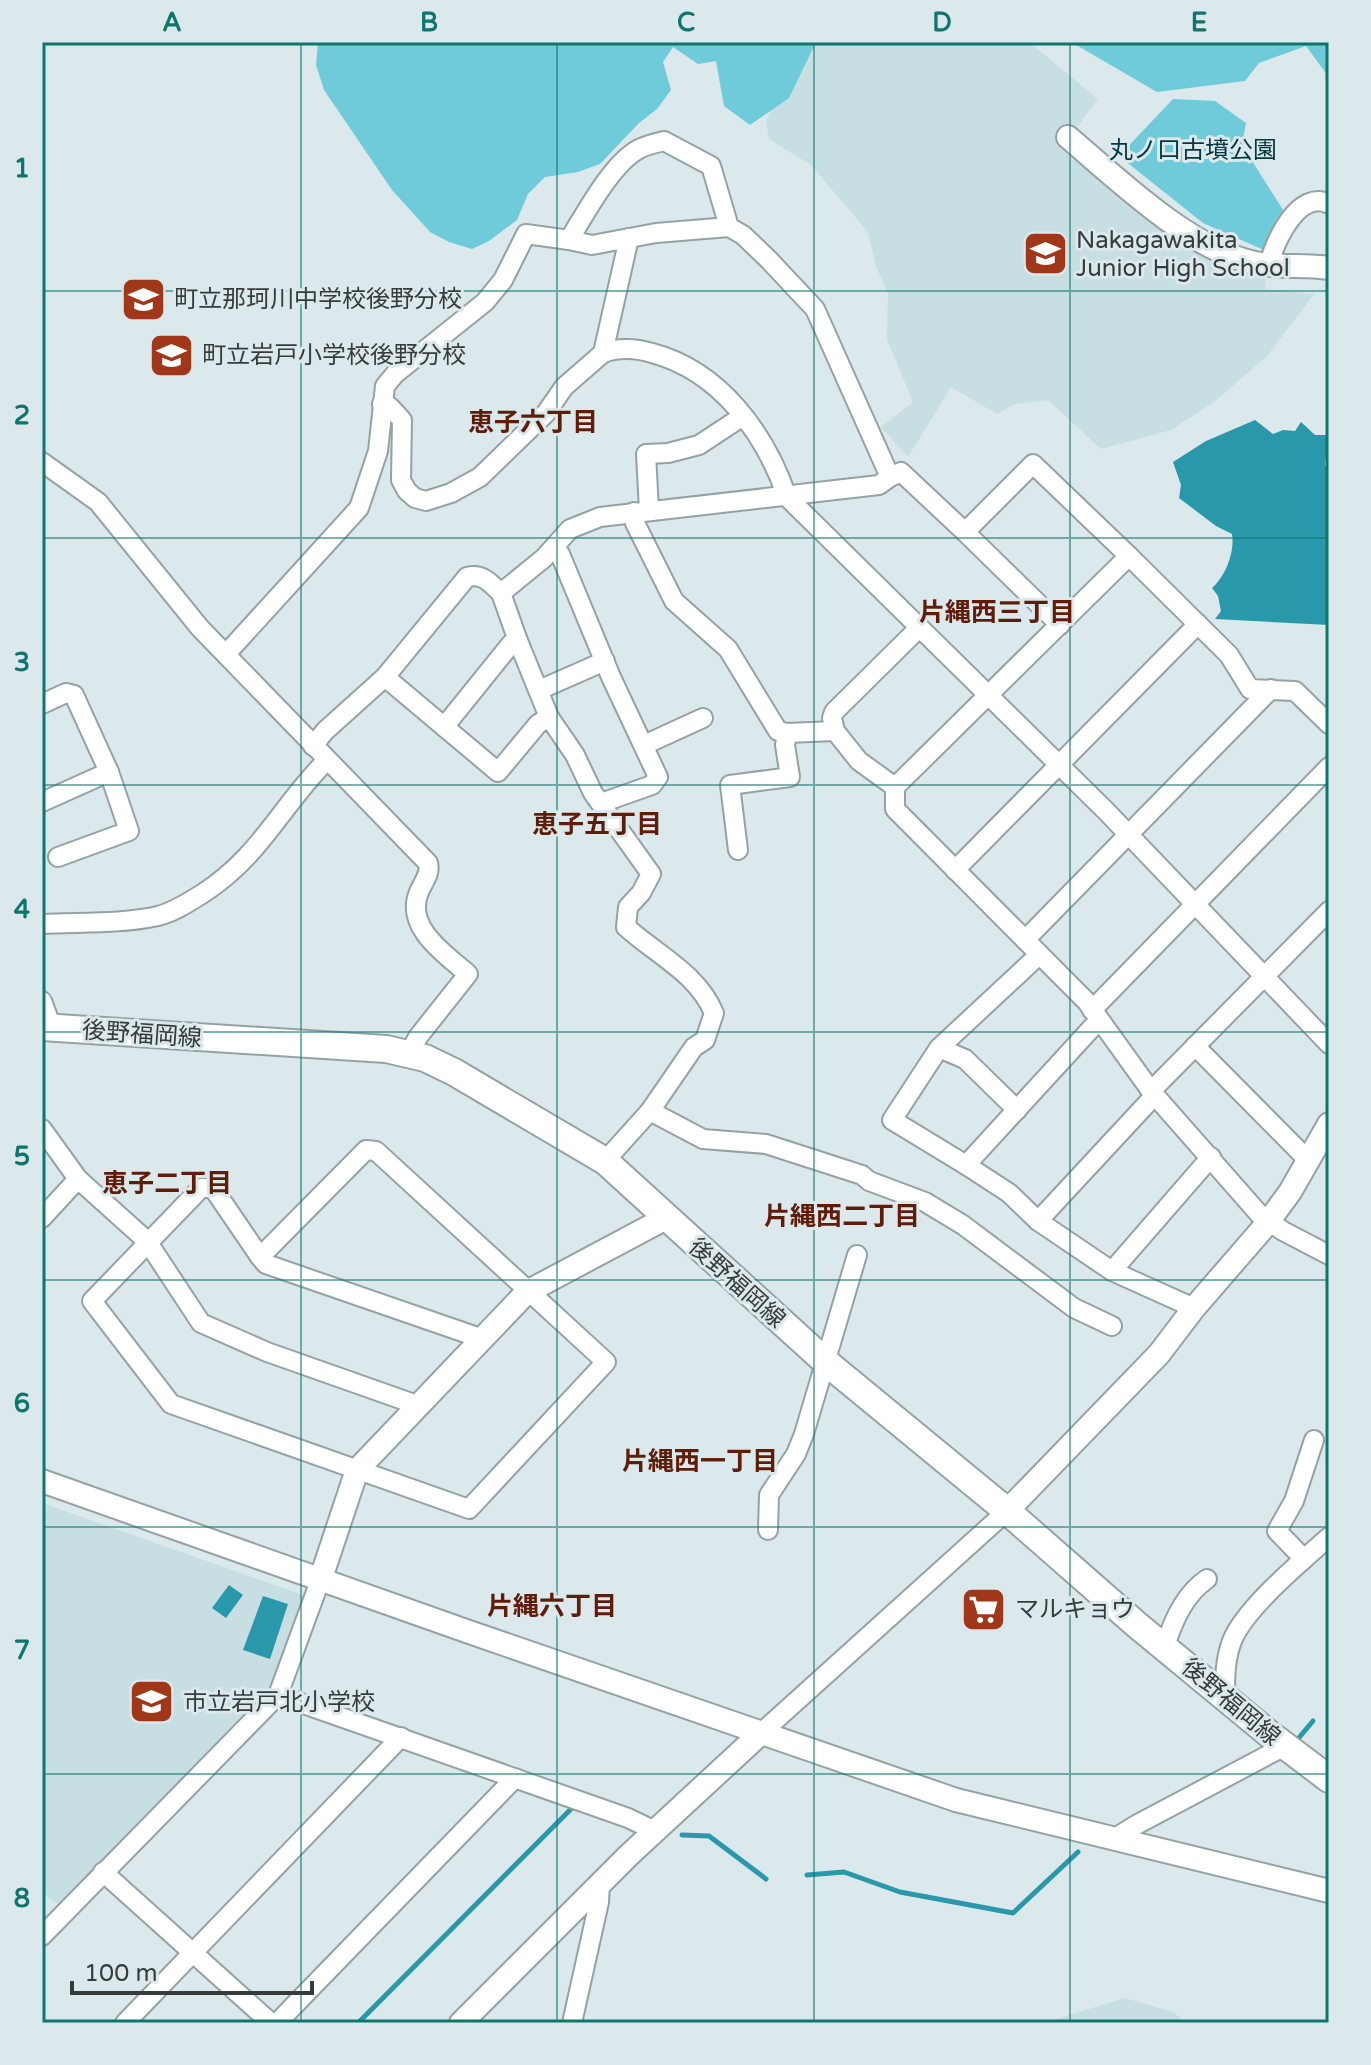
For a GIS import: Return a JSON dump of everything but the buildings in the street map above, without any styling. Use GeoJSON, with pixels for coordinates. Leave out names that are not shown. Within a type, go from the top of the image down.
{"type":"FeatureCollection","features":[{"type":"Feature","properties":{"kind":"main road","name":"後野福岡線"},"geometry":{"type":"LineString","coordinates":[[45,1028],[386,1049],[409,1054],[454,1072],[605,1161],[827,1363],[1007,1511],[1283,1747],[1329,1779]]}},
{"type":"Feature","properties":{"kind":"street"},"geometry":{"type":"LineString","coordinates":[[1068,137],[1133,192],[1199,240],[1240,259],[1269,265],[1329,268]]}},
{"type":"Feature","properties":{"kind":"street"},"geometry":{"type":"LineString","coordinates":[[569,240],[622,164],[638,149],[664,141],[711,166],[729,227]]}},
{"type":"Feature","properties":{"kind":"street"},"geometry":{"type":"LineString","coordinates":[[1269,265],[1273,247],[1294,215],[1309,203],[1324,201],[1329,204]]}},
{"type":"Feature","properties":{"kind":"street"},"geometry":{"type":"LineString","coordinates":[[226,654],[359,508],[378,451],[385,386],[395,374],[485,302],[503,280],[526,234],[592,245],[675,230],[729,227],[743,235],[815,309],[890,477]]}},
{"type":"Feature","properties":{"kind":"street"},"geometry":{"type":"LineString","coordinates":[[603,353],[629,238]]}},
{"type":"Feature","properties":{"kind":"street"},"geometry":{"type":"LineString","coordinates":[[382,404],[390,407],[402,420],[401,480],[415,498],[426,501],[465,487],[496,465],[546,413],[564,387],[603,353],[615,348],[630,349],[676,360],[708,378],[743,416],[773,458],[787,497],[1130,835],[1329,1044]]}},
{"type":"Feature","properties":{"kind":"street"},"geometry":{"type":"LineString","coordinates":[[743,416],[699,445],[668,453],[646,454],[641,511],[635,523],[674,601],[728,649],[778,731],[835,731]]}},
{"type":"Feature","properties":{"kind":"street"},"geometry":{"type":"LineString","coordinates":[[42,462],[98,502],[190,617],[428,863],[430,869],[416,900],[417,921],[432,942],[468,974],[418,1037],[409,1054]]}},
{"type":"Feature","properties":{"kind":"street"},"geometry":{"type":"LineString","coordinates":[[965,532],[1033,464],[1229,655],[1250,689],[1295,691],[1329,724]]}},
{"type":"Feature","properties":{"kind":"street"},"geometry":{"type":"LineString","coordinates":[[501,593],[544,558],[570,529],[586,521],[641,511],[879,485],[901,472],[1060,625]]}},
{"type":"Feature","properties":{"kind":"street"},"geometry":{"type":"LineString","coordinates":[[554,547],[560,554],[658,777],[652,785],[601,803]]}},
{"type":"Feature","properties":{"kind":"street"},"geometry":{"type":"LineString","coordinates":[[1129,556],[895,787],[895,809],[1096,1015],[1153,1093],[1267,1222],[1329,1255]]}},
{"type":"Feature","properties":{"kind":"street"},"geometry":{"type":"LineString","coordinates":[[313,746],[325,731],[385,677],[467,577],[475,575],[485,578],[501,593],[549,717],[575,755],[593,793],[651,874],[641,893],[628,907],[626,927],[691,978],[707,996],[714,1013],[705,1040],[694,1047],[650,1111],[605,1161]]}},
{"type":"Feature","properties":{"kind":"street"},"geometry":{"type":"LineString","coordinates":[[955,870],[1198,624]]}},
{"type":"Feature","properties":{"kind":"street"},"geometry":{"type":"LineString","coordinates":[[895,787],[859,761],[835,731],[832,718],[834,712],[919,628]]}},
{"type":"Feature","properties":{"kind":"street"},"geometry":{"type":"LineString","coordinates":[[444,727],[511,644],[518,641]]}},
{"type":"Feature","properties":{"kind":"street"},"geometry":{"type":"LineString","coordinates":[[539,690],[605,661]]}},
{"type":"Feature","properties":{"kind":"street"},"geometry":{"type":"LineString","coordinates":[[385,677],[498,772],[538,724],[549,717]]}},
{"type":"Feature","properties":{"kind":"street"},"geometry":{"type":"LineString","coordinates":[[1025,940],[1271,689]]}},
{"type":"Feature","properties":{"kind":"street"},"geometry":{"type":"LineString","coordinates":[[45,696],[74,695],[109,772],[129,831],[58,857]]}},
{"type":"Feature","properties":{"kind":"street"},"geometry":{"type":"LineString","coordinates":[[644,745],[703,718]]}},
{"type":"Feature","properties":{"kind":"street"},"geometry":{"type":"LineString","coordinates":[[738,850],[730,785],[790,777],[785,745],[787,733]]}},
{"type":"Feature","properties":{"kind":"street"},"geometry":{"type":"LineString","coordinates":[[42,924],[148,918],[172,911],[194,899],[238,868],[327,760]]}},
{"type":"Feature","properties":{"kind":"street"},"geometry":{"type":"LineString","coordinates":[[966,1165],[1195,905],[1329,767]]}},
{"type":"Feature","properties":{"kind":"street"},"geometry":{"type":"LineString","coordinates":[[42,802],[109,772]]}},
{"type":"Feature","properties":{"kind":"street"},"geometry":{"type":"LineString","coordinates":[[1038,1221],[1195,1046],[1329,911]]}},
{"type":"Feature","properties":{"kind":"street"},"geometry":{"type":"LineString","coordinates":[[1039,955],[939,1048],[892,1120],[1009,1193],[1038,1221],[1112,1271],[1194,1308]]}},
{"type":"Feature","properties":{"kind":"street"},"geometry":{"type":"LineString","coordinates":[[42,1001],[45,1028]]}},
{"type":"Feature","properties":{"kind":"street"},"geometry":{"type":"LineString","coordinates":[[1195,1046],[1308,1160]]}},
{"type":"Feature","properties":{"kind":"street"},"geometry":{"type":"LineString","coordinates":[[939,1048],[965,1059],[1017,1110]]}},
{"type":"Feature","properties":{"kind":"street"},"geometry":{"type":"LineString","coordinates":[[650,1111],[703,1139],[766,1144],[862,1175],[869,1181],[925,1202],[963,1225],[1074,1308],[1112,1326]]}},
{"type":"Feature","properties":{"kind":"street"},"geometry":{"type":"LineString","coordinates":[[461,2023],[655,1831],[1007,1511],[1150,1364],[1290,1192],[1329,1124]]}},
{"type":"Feature","properties":{"kind":"street"},"geometry":{"type":"LineString","coordinates":[[42,1129],[78,1179],[147,1241],[201,1323],[267,1352],[420,1406]]}},
{"type":"Feature","properties":{"kind":"street"},"geometry":{"type":"LineString","coordinates":[[260,1257],[366,1150],[376,1151],[606,1362],[469,1509],[171,1404],[92,1301],[147,1241],[201,1188],[208,1186],[213,1188],[260,1257],[266,1264],[483,1339]]}},
{"type":"Feature","properties":{"kind":"street"},"geometry":{"type":"LineString","coordinates":[[1112,1271],[1211,1157]]}},
{"type":"Feature","properties":{"kind":"street"},"geometry":{"type":"LineString","coordinates":[[42,1218],[78,1179]]}},
{"type":"Feature","properties":{"kind":"street"},"geometry":{"type":"LineString","coordinates":[[42,1936],[278,1695],[357,1470],[527,1292],[666,1218]]}},
{"type":"Feature","properties":{"kind":"street"},"geometry":{"type":"LineString","coordinates":[[768,1530],[769,1495],[796,1454],[827,1363],[857,1255]]}},
{"type":"Feature","properties":{"kind":"street"},"geometry":{"type":"LineString","coordinates":[[1304,1559],[1277,1531],[1294,1501],[1314,1440]]}},
{"type":"Feature","properties":{"kind":"street"},"geometry":{"type":"LineString","coordinates":[[42,1481],[956,1800],[1329,1891]]}},
{"type":"Feature","properties":{"kind":"street"},"geometry":{"type":"LineString","coordinates":[[1225,1696],[1225,1670],[1233,1638],[1245,1620],[1329,1537]]}},
{"type":"Feature","properties":{"kind":"street"},"geometry":{"type":"LineString","coordinates":[[1165,1647],[1191,1593],[1207,1579]]}},
{"type":"Feature","properties":{"kind":"street"},"geometry":{"type":"LineString","coordinates":[[278,1695],[628,1818],[655,1831]]}},
{"type":"Feature","properties":{"kind":"street"},"geometry":{"type":"LineString","coordinates":[[125,2023],[401,1737]]}},
{"type":"Feature","properties":{"kind":"street"},"geometry":{"type":"LineString","coordinates":[[1115,1838],[1283,1747]]}},
{"type":"Feature","properties":{"kind":"street"},"geometry":{"type":"LineString","coordinates":[[277,2023],[515,1778]]}},
{"type":"Feature","properties":{"kind":"street"},"geometry":{"type":"LineString","coordinates":[[103,1872],[271,2023]]}},
{"type":"Feature","properties":{"kind":"street"},"geometry":{"type":"LineString","coordinates":[[572,2023],[599,1902],[600,1884]]}},
{"type":"Feature","properties":{"kind":"shaded area","name":"Nakagawakita Junior High School"},"geometry":{"type":"Polygon","coordinates":[[[801,42],[1029,42],[1098,99],[1066,142],[1127,192],[1266,269],[1265,289],[1314,294],[1267,356],[1214,402],[1171,430],[1101,449],[1048,400],[1015,404],[997,414],[951,387],[908,457],[881,427],[913,402],[887,339],[888,293],[877,269],[868,232],[811,165],[769,139],[766,121],[801,42]]]}},
{"type":"Feature","properties":{"kind":"shaded area"},"geometry":{"type":"Polygon","coordinates":[[[1255,420],[1273,434],[1283,430],[1295,431],[1301,422],[1315,435],[1329,435],[1325,465],[1329,472],[1326,483],[1329,493],[1329,625],[1215,619],[1221,611],[1218,596],[1212,588],[1228,563],[1232,534],[1179,498],[1181,485],[1173,462],[1206,441],[1255,420]]]}},
{"type":"Feature","properties":{"kind":"shaded area","name":"市立岩戸北小学校"},"geometry":{"type":"Polygon","coordinates":[[[42,1503],[303,1595],[272,1690],[58,1904],[42,1893],[42,1503]]]}},
{"type":"Feature","properties":{"kind":"shaded area"},"geometry":{"type":"Polygon","coordinates":[[[229,1585],[243,1595],[226,1618],[212,1608],[229,1585]]]}},
{"type":"Feature","properties":{"kind":"shaded area"},"geometry":{"type":"Polygon","coordinates":[[[263,1596],[288,1604],[270,1659],[243,1650],[263,1596]]]}},
{"type":"Feature","properties":{"kind":"shaded area"},"geometry":{"type":"Polygon","coordinates":[[[1125,1998],[1173,2012],[1186,2023],[1043,2023],[1125,1998]]]}},
{"type":"Feature","properties":{"kind":"green space"},"geometry":{"type":"Polygon","coordinates":[[[318,42],[816,42],[789,98],[750,125],[724,106],[716,61],[698,64],[673,47],[663,62],[671,90],[657,109],[639,123],[600,164],[578,172],[545,177],[528,194],[517,220],[489,241],[472,249],[430,232],[392,190],[324,90],[316,65],[318,42]]]}},
{"type":"Feature","properties":{"kind":"green space"},"geometry":{"type":"Polygon","coordinates":[[[1071,42],[1329,42],[1329,83],[1325,72],[1306,46],[1259,63],[1245,81],[1157,92],[1071,42]]]}},
{"type":"Feature","properties":{"kind":"green space","name":"丸ノ口古墳公園"},"geometry":{"type":"Polygon","coordinates":[[[1173,99],[1215,101],[1246,123],[1242,145],[1285,213],[1266,251],[1203,223],[1119,156],[1173,99]]]}},
{"type":"Feature","properties":{"kind":"waterway"},"geometry":{"type":"LineString","coordinates":[[1297,1740],[1313,1721]]}},
{"type":"Feature","properties":{"kind":"waterway"},"geometry":{"type":"LineString","coordinates":[[358,2023],[573,1807],[576,1808]]}},
{"type":"Feature","properties":{"kind":"waterway"},"geometry":{"type":"LineString","coordinates":[[682,1835],[709,1836],[766,1879]]}},
{"type":"Feature","properties":{"kind":"waterway"},"geometry":{"type":"LineString","coordinates":[[807,1875],[844,1872],[900,1892],[1013,1913],[1078,1852]]}},
{"type":"Feature","properties":{"kind":"place","name":"Nakagawakita Junior High School"},"geometry":{"type":"Point","coordinates":[1045,254]}},
{"type":"Feature","properties":{"kind":"place","name":"町立那珂川中学校後野分校"},"geometry":{"type":"Point","coordinates":[143,299]}},
{"type":"Feature","properties":{"kind":"place","name":"町立岩戸小学校後野分校"},"geometry":{"type":"Point","coordinates":[171,355]}},
{"type":"Feature","properties":{"kind":"place","name":"マルキョウ"},"geometry":{"type":"Point","coordinates":[984,1609]}},
{"type":"Feature","properties":{"kind":"place","name":"市立岩戸北小学校"},"geometry":{"type":"Point","coordinates":[152,1702]}},
{"type":"Feature","properties":{"kind":"district","name":"恵子六丁目"},"geometry":{"type":"Point","coordinates":[533,422]}},
{"type":"Feature","properties":{"kind":"district","name":"片縄西三丁目"},"geometry":{"type":"Point","coordinates":[997,612]}},
{"type":"Feature","properties":{"kind":"district","name":"恵子五丁目"},"geometry":{"type":"Point","coordinates":[597,824]}},
{"type":"Feature","properties":{"kind":"district","name":"恵子二丁目"},"geometry":{"type":"Point","coordinates":[167,1183]}},
{"type":"Feature","properties":{"kind":"district","name":"片縄西二丁目"},"geometry":{"type":"Point","coordinates":[842,1216]}},
{"type":"Feature","properties":{"kind":"district","name":"片縄西一丁目"},"geometry":{"type":"Point","coordinates":[700,1461]}},
{"type":"Feature","properties":{"kind":"district","name":"片縄六丁目"},"geometry":{"type":"Point","coordinates":[552,1606]}}]}
